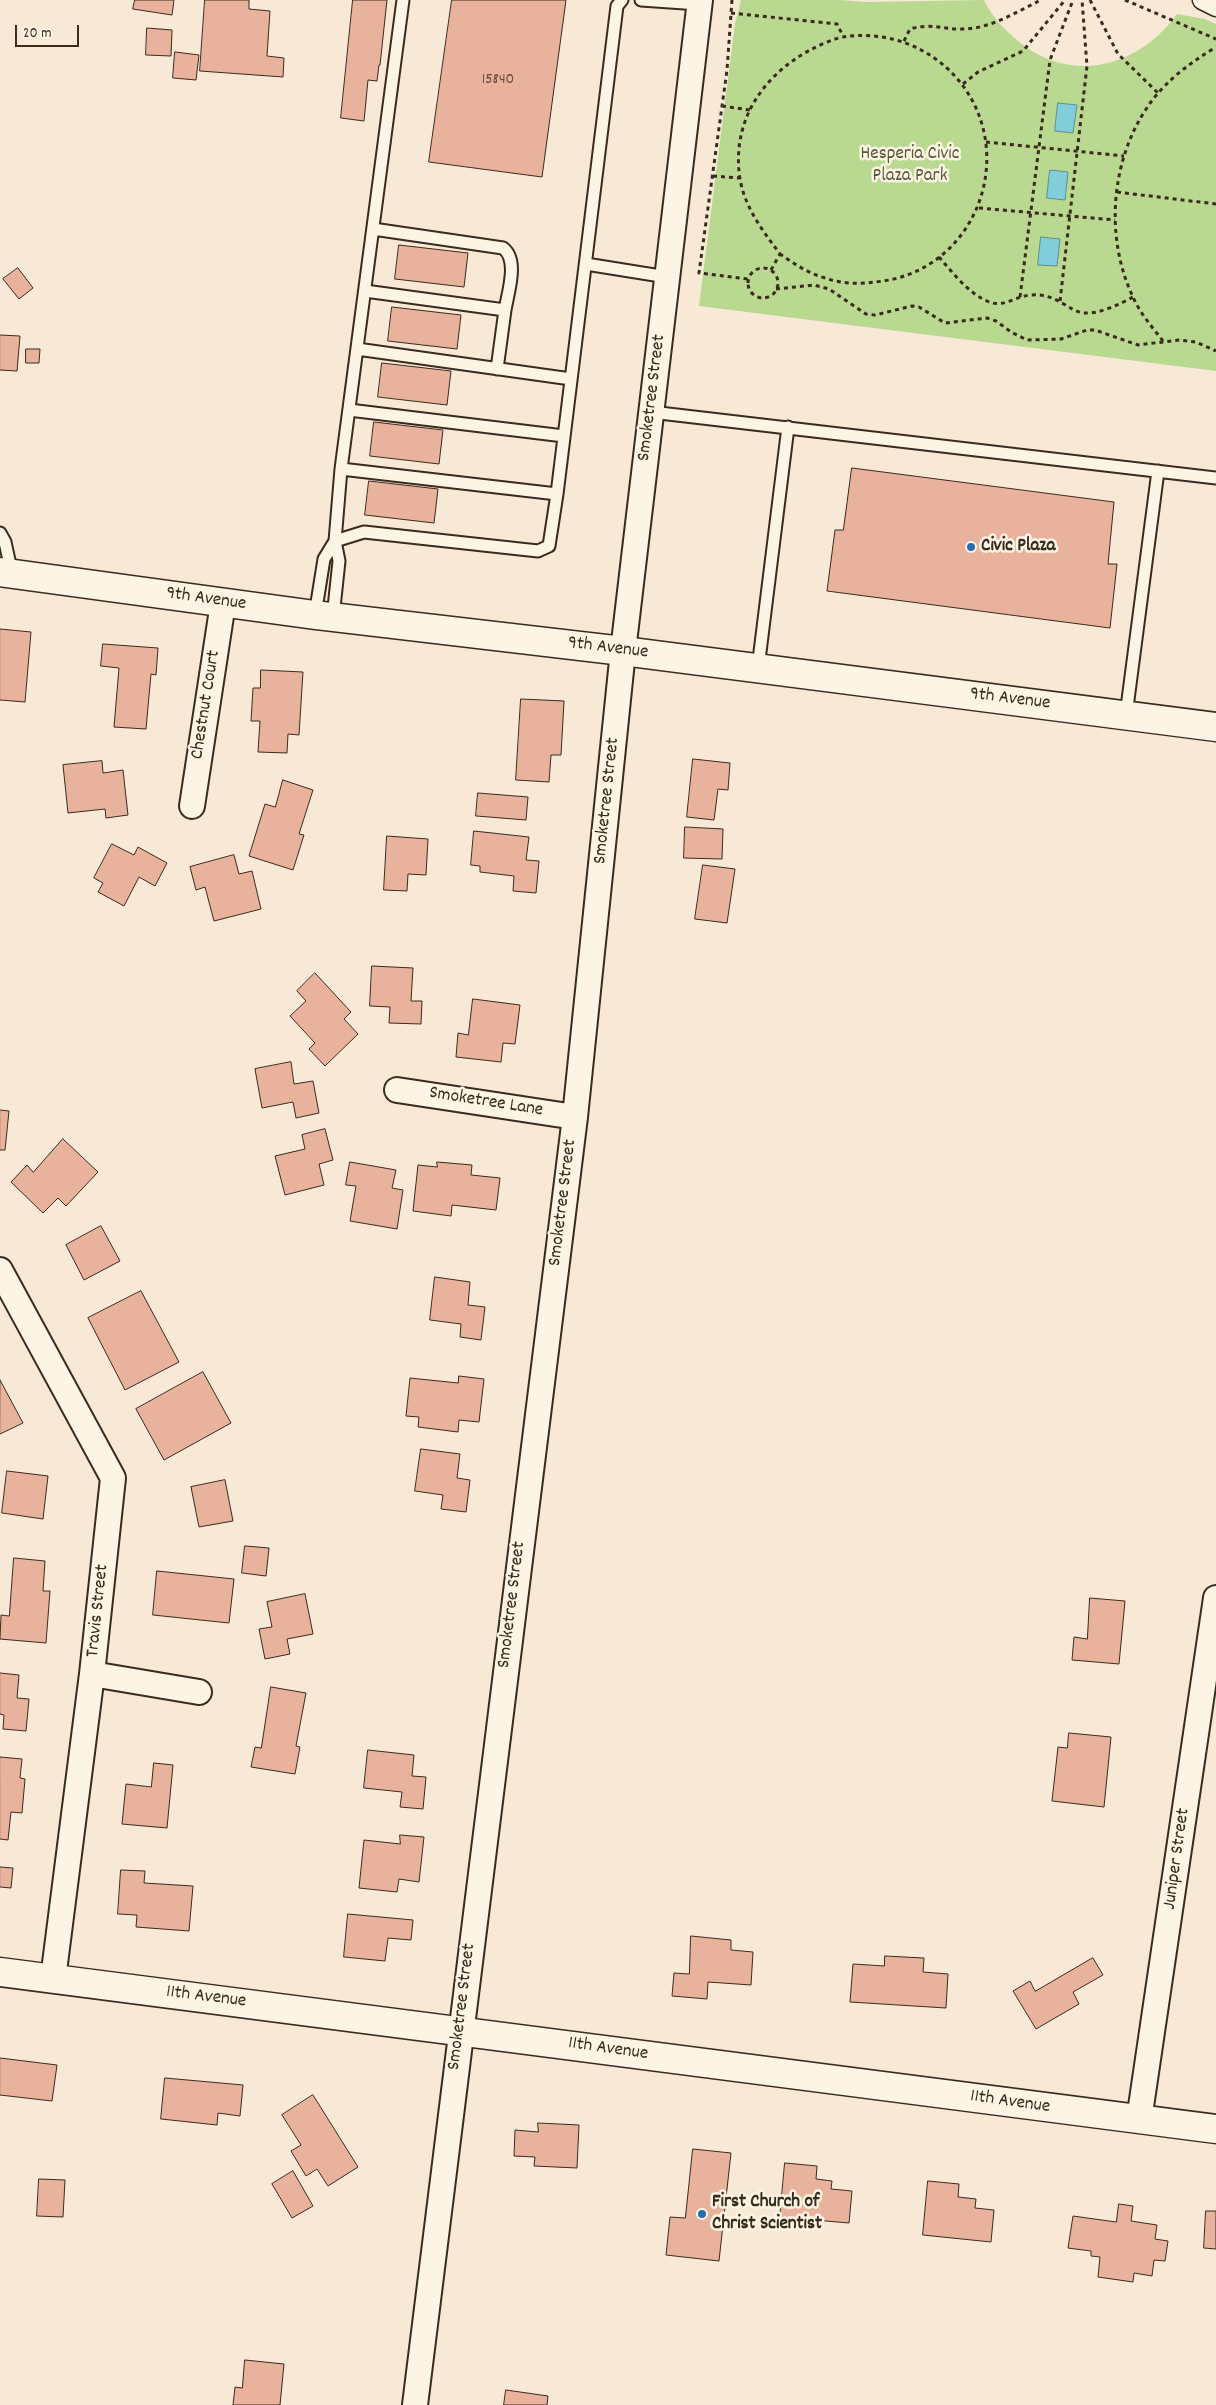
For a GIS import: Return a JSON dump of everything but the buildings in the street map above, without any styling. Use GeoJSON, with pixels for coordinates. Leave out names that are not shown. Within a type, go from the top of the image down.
{"type":"FeatureCollection","features":[{"type":"Feature","properties":{"kind":"main road","name":"9th Avenue"},"geometry":{"type":"LineString","coordinates":[[6,573],[324,616],[623,651],[1216,726]]}},
{"type":"Feature","properties":{"kind":"main road","name":"11th Avenue"},"geometry":{"type":"LineString","coordinates":[[0,1972],[460,2030],[1216,2130]]}},
{"type":"Feature","properties":{"kind":"street"},"geometry":{"type":"LineString","coordinates":[[1202,0],[1216,7]]}},
{"type":"Feature","properties":{"kind":"street","name":"Smoketree Street"},"geometry":{"type":"LineString","coordinates":[[415,2405],[460,2030],[575,1117],[623,651],[700,2]]}},
{"type":"Feature","properties":{"kind":"street","name":"Chestnut Court"},"geometry":{"type":"LineString","coordinates":[[192,806],[223,603]]}},
{"type":"Feature","properties":{"kind":"street","name":"Smoketree Lane"},"geometry":{"type":"LineString","coordinates":[[397,1090],[575,1117]]}},
{"type":"Feature","properties":{"kind":"street","name":"Travis Street"},"geometry":{"type":"LineString","coordinates":[[0,1270],[113,1478],[92,1674],[53,1979]]}},
{"type":"Feature","properties":{"kind":"street","name":"Juniper Street"},"geometry":{"type":"LineString","coordinates":[[1139,2120],[1216,1598]]}},
{"type":"Feature","properties":{"kind":"street"},"geometry":{"type":"LineString","coordinates":[[92,1674],[199,1692]]}},
{"type":"Feature","properties":{"kind":"lane"},"geometry":{"type":"LineString","coordinates":[[324,616],[339,561],[335,540],[341,469],[403,0]]}},
{"type":"Feature","properties":{"kind":"lane"},"geometry":{"type":"LineString","coordinates":[[324,616],[324,559],[335,540],[364,532],[538,551],[549,546],[617,6],[622,0]]}},
{"type":"Feature","properties":{"kind":"lane"},"geometry":{"type":"LineString","coordinates":[[641,0],[700,2]]}},
{"type":"Feature","properties":{"kind":"lane"},"geometry":{"type":"LineString","coordinates":[[373,229],[504,248],[509,252],[512,261],[497,369]]}},
{"type":"Feature","properties":{"kind":"lane"},"geometry":{"type":"LineString","coordinates":[[586,264],[667,277]]}},
{"type":"Feature","properties":{"kind":"lane"},"geometry":{"type":"LineString","coordinates":[[365,291],[505,310]]}},
{"type":"Feature","properties":{"kind":"lane"},"geometry":{"type":"LineString","coordinates":[[357,349],[571,379]]}},
{"type":"Feature","properties":{"kind":"lane"},"geometry":{"type":"LineString","coordinates":[[349,410],[564,436]]}},
{"type":"Feature","properties":{"kind":"lane"},"geometry":{"type":"LineString","coordinates":[[651,412],[1216,478]]}},
{"type":"Feature","properties":{"kind":"lane"},"geometry":{"type":"LineString","coordinates":[[758,668],[788,427]]}},
{"type":"Feature","properties":{"kind":"lane"},"geometry":{"type":"LineString","coordinates":[[341,469],[557,494]]}},
{"type":"Feature","properties":{"kind":"lane"},"geometry":{"type":"LineString","coordinates":[[1126,715],[1158,471]]}},
{"type":"Feature","properties":{"kind":"lane"},"geometry":{"type":"LineString","coordinates":[[0,533],[5,542],[6,573]]}},
{"type":"Feature","properties":{"kind":"path"},"geometry":{"type":"LineString","coordinates":[[732,0],[727,70],[699,273],[748,279]]}},
{"type":"Feature","properties":{"kind":"path"},"geometry":{"type":"LineString","coordinates":[[904,42],[910,30],[922,25],[960,29],[978,27],[1041,0]]}},
{"type":"Feature","properties":{"kind":"path"},"geometry":{"type":"LineString","coordinates":[[963,84],[978,72],[1023,52],[1065,0]]}},
{"type":"Feature","properties":{"kind":"path"},"geometry":{"type":"LineString","coordinates":[[1020,298],[1050,60],[1073,0]]}},
{"type":"Feature","properties":{"kind":"path"},"geometry":{"type":"LineString","coordinates":[[1060,301],[1087,66],[1082,0]]}},
{"type":"Feature","properties":{"kind":"path"},"geometry":{"type":"LineString","coordinates":[[1090,0],[1118,54],[1158,93]]}},
{"type":"Feature","properties":{"kind":"path"},"geometry":{"type":"LineString","coordinates":[[1125,0],[1216,39]]}},
{"type":"Feature","properties":{"kind":"path"},"geometry":{"type":"LineString","coordinates":[[731,13],[837,24],[843,36]]}},
{"type":"Feature","properties":{"kind":"path"},"geometry":{"type":"LineString","coordinates":[[865,34],[889,37],[904,42],[940,62],[963,84],[974,100],[986,142],[984,188],[979,208],[966,230],[939,257],[920,270],[892,281],[858,284],[826,279],[799,267],[780,254],[760,227],[746,201],[740,178],[742,136],[750,110],[759,93],[772,76],[791,60],[817,46],[843,36],[865,34]]}},
{"type":"Feature","properties":{"kind":"path"},"geometry":{"type":"LineString","coordinates":[[1163,340],[1133,297],[1119,253],[1115,220],[1117,192],[1124,156],[1142,116],[1158,93],[1186,67],[1216,47]]}},
{"type":"Feature","properties":{"kind":"path"},"geometry":{"type":"LineString","coordinates":[[722,106],[750,110]]}},
{"type":"Feature","properties":{"kind":"path"},"geometry":{"type":"LineString","coordinates":[[986,142],[1039,149],[1124,156]]}},
{"type":"Feature","properties":{"kind":"path"},"geometry":{"type":"LineString","coordinates":[[712,176],[740,178]]}},
{"type":"Feature","properties":{"kind":"path"},"geometry":{"type":"LineString","coordinates":[[1117,192],[1216,204]]}},
{"type":"Feature","properties":{"kind":"path"},"geometry":{"type":"LineString","coordinates":[[979,208],[1115,220]]}},
{"type":"Feature","properties":{"kind":"path"},"geometry":{"type":"LineString","coordinates":[[771,270],[780,254]]}},
{"type":"Feature","properties":{"kind":"path"},"geometry":{"type":"LineString","coordinates":[[939,257],[967,288],[988,302],[1004,304],[1020,298],[1039,295],[1053,297],[1083,313],[1097,312],[1133,297]]}},
{"type":"Feature","properties":{"kind":"path"},"geometry":{"type":"LineString","coordinates":[[757,269],[771,270],[777,278],[776,289],[770,296],[760,298],[751,293],[748,279],[757,269]]}},
{"type":"Feature","properties":{"kind":"path"},"geometry":{"type":"LineString","coordinates":[[776,289],[797,285],[822,287],[829,289],[866,314],[874,315],[912,306],[919,307],[945,323],[987,318],[996,320],[1011,332],[1027,340],[1061,340],[1087,330],[1095,330],[1138,345],[1163,340],[1196,342],[1216,351]]}},
{"type":"Feature","properties":{"kind":"green space","name":"Hesperia Civic Plaza Park"},"geometry":{"type":"Polygon","coordinates":[[[741,0],[839,0],[866,2],[984,0],[991,12],[1008,32],[1038,55],[1060,63],[1081,66],[1103,64],[1124,58],[1143,47],[1161,32],[1177,14],[1205,19],[1216,24],[1216,371],[699,306],[735,24],[741,0]]]}},
{"type":"Feature","properties":{"kind":"water"},"geometry":{"type":"Polygon","coordinates":[[[1058,103],[1077,105],[1073,133],[1055,131],[1058,103]]]}},
{"type":"Feature","properties":{"kind":"water"},"geometry":{"type":"Polygon","coordinates":[[[1050,170],[1068,172],[1065,200],[1047,198],[1050,170]]]}},
{"type":"Feature","properties":{"kind":"water"},"geometry":{"type":"Polygon","coordinates":[[[1041,237],[1060,239],[1057,266],[1038,265],[1041,237]]]}},
{"type":"Feature","properties":{"kind":"place","name":"Civic Plaza"},"geometry":{"type":"Point","coordinates":[971,547]}},
{"type":"Feature","properties":{"kind":"place","name":"First Church of Christ Scientist"},"geometry":{"type":"Point","coordinates":[702,2214]}}]}
